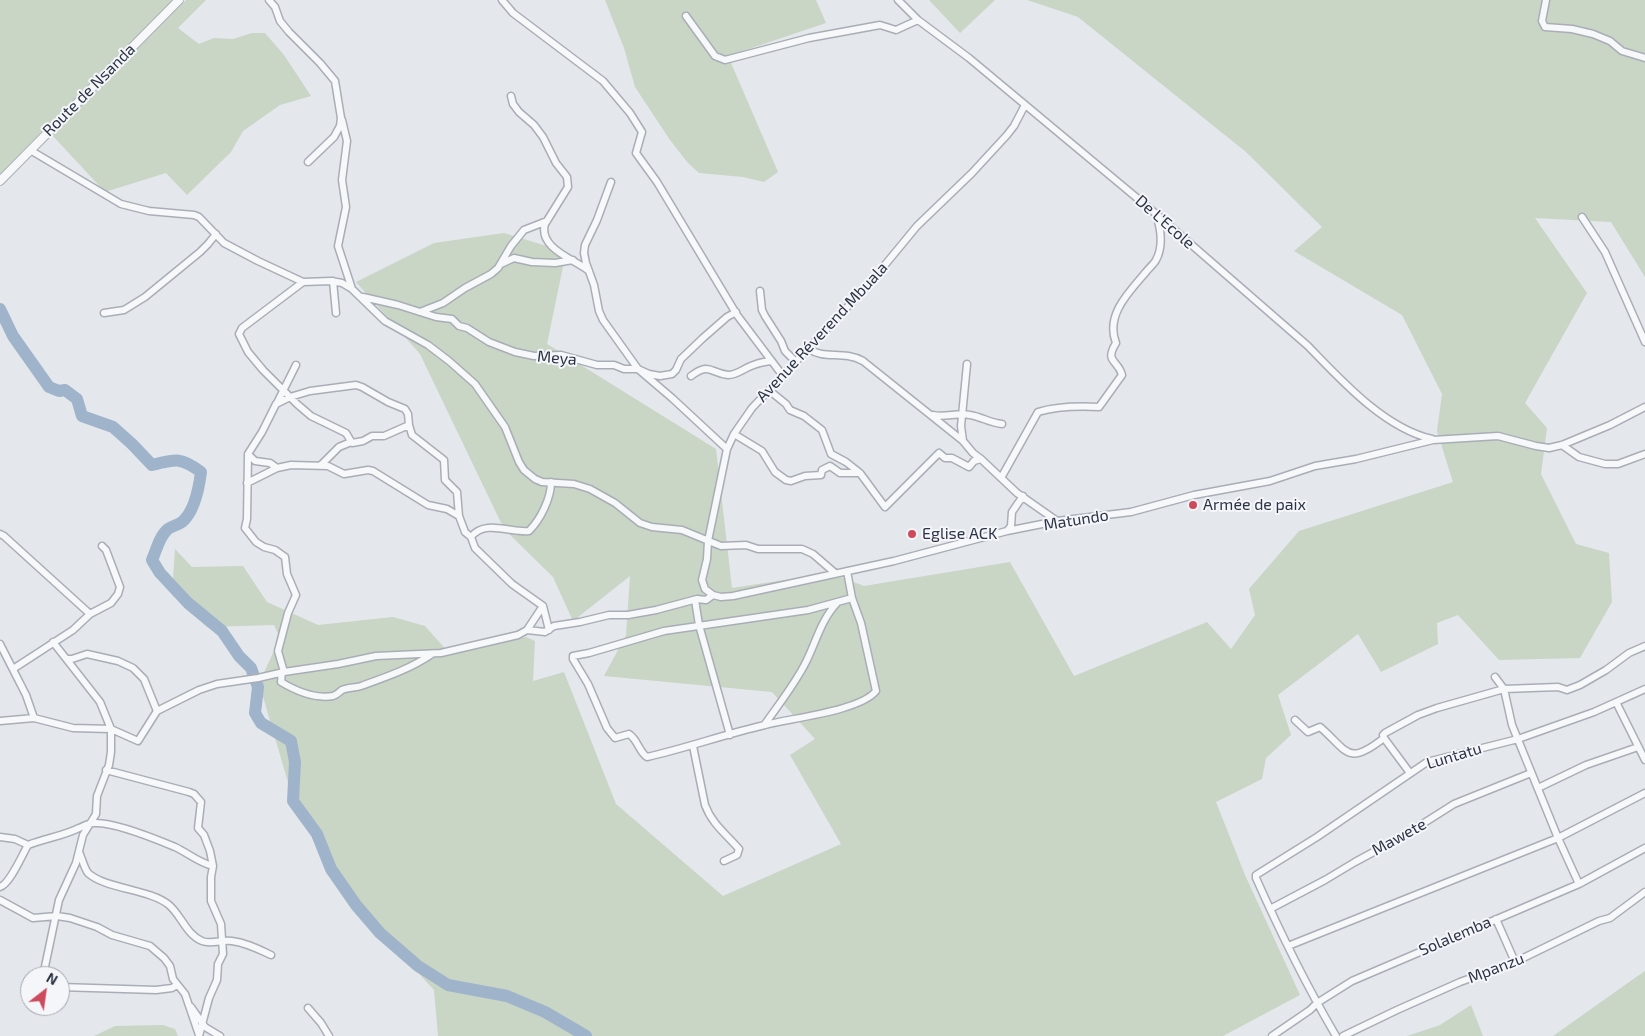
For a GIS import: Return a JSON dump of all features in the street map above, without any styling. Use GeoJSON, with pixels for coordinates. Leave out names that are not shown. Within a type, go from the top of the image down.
{"type":"FeatureCollection","features":[{"type":"Feature","properties":{"kind":"street","name":"Route de Nsanda"},"geometry":{"type":"LineString","coordinates":[[0,182],[179,0]]}},
{"type":"Feature","properties":{"kind":"street"},"geometry":{"type":"LineString","coordinates":[[270,0],[276,7],[280,20],[289,32],[335,81],[347,140],[342,180],[346,206],[338,246],[352,289]]}},
{"type":"Feature","properties":{"kind":"street"},"geometry":{"type":"LineString","coordinates":[[502,0],[513,13],[603,81],[630,113],[642,132],[636,153],[657,182],[736,312],[770,361],[783,376]]}},
{"type":"Feature","properties":{"kind":"street","name":"De L'Ecole"},"geometry":{"type":"LineString","coordinates":[[898,0],[918,20],[969,58],[1155,213],[1308,346],[1376,410],[1406,429],[1433,440]]}},
{"type":"Feature","properties":{"kind":"street"},"geometry":{"type":"LineString","coordinates":[[1546,0],[1542,21],[1545,27],[1572,29],[1593,34],[1610,41],[1622,51],[1645,58]]}},
{"type":"Feature","properties":{"kind":"street"},"geometry":{"type":"LineString","coordinates":[[686,16],[714,56],[725,60],[809,38],[880,25],[896,30],[918,20]]}},
{"type":"Feature","properties":{"kind":"street"},"geometry":{"type":"LineString","coordinates":[[511,96],[513,104],[519,112],[534,125],[543,137],[556,163],[568,181],[568,187],[543,229],[547,242],[590,272]]}},
{"type":"Feature","properties":{"kind":"street","name":"Avenue Réverend Mbuala"},"geometry":{"type":"LineString","coordinates":[[696,599],[702,584],[708,541],[727,449],[734,434],[747,415],[870,283],[917,226],[1007,135],[1025,105]]}},
{"type":"Feature","properties":{"kind":"street"},"geometry":{"type":"LineString","coordinates":[[308,162],[334,136],[340,126],[341,118]]}},
{"type":"Feature","properties":{"kind":"street"},"geometry":{"type":"LineString","coordinates":[[30,150],[121,204],[149,211],[194,215],[199,217],[224,243],[303,282],[333,281],[342,283],[352,289],[385,321],[428,345],[476,384],[500,419],[516,457],[524,470],[534,479],[574,484],[590,489],[615,503],[640,523],[652,527],[682,530],[726,547],[746,545],[758,549],[802,548],[813,554],[835,573]]}},
{"type":"Feature","properties":{"kind":"street"},"geometry":{"type":"LineString","coordinates":[[611,182],[597,220],[585,245],[584,253],[603,320],[638,369],[727,449]]}},
{"type":"Feature","properties":{"kind":"street"},"geometry":{"type":"LineString","coordinates":[[1001,478],[1038,412],[1050,408],[1099,407],[1122,376],[1120,369],[1111,360],[1110,353],[1116,343],[1113,331],[1114,316],[1128,293],[1156,260],[1160,250],[1162,234],[1155,213]]}},
{"type":"Feature","properties":{"kind":"street"},"geometry":{"type":"LineString","coordinates":[[1582,217],[1605,252],[1645,342]]}},
{"type":"Feature","properties":{"kind":"street"},"geometry":{"type":"LineString","coordinates":[[420,312],[451,298],[491,274],[500,265],[524,230],[547,221]]}},
{"type":"Feature","properties":{"kind":"street"},"geometry":{"type":"LineString","coordinates":[[104,313],[124,310],[145,297],[200,252],[216,234]]}},
{"type":"Feature","properties":{"kind":"street"},"geometry":{"type":"LineString","coordinates":[[500,265],[514,258],[555,264],[573,260]]}},
{"type":"Feature","properties":{"kind":"street"},"geometry":{"type":"LineString","coordinates":[[333,281],[336,313]]}},
{"type":"Feature","properties":{"kind":"street"},"geometry":{"type":"LineString","coordinates":[[303,282],[242,328],[239,334],[248,352],[290,397],[311,416],[346,433],[351,442]]}},
{"type":"Feature","properties":{"kind":"street"},"geometry":{"type":"LineString","coordinates":[[760,291],[765,316],[785,351],[796,362]]}},
{"type":"Feature","properties":{"kind":"street","name":"Meya"},"geometry":{"type":"LineString","coordinates":[[361,296],[452,320],[459,326],[467,328],[489,342],[515,352],[534,356],[561,355],[597,365],[609,364],[624,369],[638,369],[660,376],[672,374],[678,368],[681,359],[727,316],[736,312]]}},
{"type":"Feature","properties":{"kind":"street"},"geometry":{"type":"LineString","coordinates":[[809,349],[816,354],[828,355],[838,353],[854,356],[868,365],[963,441],[973,453],[1001,478],[1057,521]]}},
{"type":"Feature","properties":{"kind":"street"},"geometry":{"type":"LineString","coordinates":[[691,376],[700,370],[708,369],[729,375],[738,373],[751,365],[770,361]]}},
{"type":"Feature","properties":{"kind":"street"},"geometry":{"type":"LineString","coordinates":[[963,441],[961,426],[967,364]]}},
{"type":"Feature","properties":{"kind":"street"},"geometry":{"type":"LineString","coordinates":[[296,365],[262,432],[248,454],[247,519],[245,528],[256,542],[275,550],[285,557],[287,574],[296,595],[288,613],[278,651],[283,672],[281,682],[308,694],[335,696],[342,690],[358,687],[404,670],[434,653]]}},
{"type":"Feature","properties":{"kind":"street"},"geometry":{"type":"LineString","coordinates":[[276,404],[290,397],[310,391],[349,386],[362,387],[388,402],[402,407],[408,414],[412,435],[444,460],[445,480],[457,492],[459,516],[464,530],[472,537],[475,548],[512,584],[542,606],[550,630]]}},
{"type":"Feature","properties":{"kind":"street"},"geometry":{"type":"LineString","coordinates":[[770,391],[792,411],[804,416],[822,430],[832,454],[860,473],[885,507],[939,452],[945,458],[952,458],[969,467],[974,461],[981,459]]}},
{"type":"Feature","properties":{"kind":"street"},"geometry":{"type":"LineString","coordinates":[[1562,445],[1645,407]]}},
{"type":"Feature","properties":{"kind":"street"},"geometry":{"type":"LineString","coordinates":[[932,415],[939,417],[970,415],[1002,424]]}},
{"type":"Feature","properties":{"kind":"street"},"geometry":{"type":"LineString","coordinates":[[322,465],[339,447],[351,442],[363,441],[372,436],[384,436],[409,425]]}},
{"type":"Feature","properties":{"kind":"street"},"geometry":{"type":"LineString","coordinates":[[734,434],[762,451],[775,472],[786,480],[791,481],[805,476],[821,474],[822,470],[830,466],[840,472],[860,473]]}},
{"type":"Feature","properties":{"kind":"street","name":"Matundo"},"geometry":{"type":"LineString","coordinates":[[157,711],[217,684],[255,679],[283,672],[376,656],[441,653],[518,635],[527,630],[545,632],[554,626],[609,615],[628,615],[656,610],[696,599],[706,600],[714,594],[721,597],[733,596],[894,561],[1007,531],[1057,521],[1131,512],[1194,495],[1270,481],[1315,466],[1356,459],[1433,440],[1459,437],[1504,436],[1548,448],[1562,445]]}},
{"type":"Feature","properties":{"kind":"street"},"geometry":{"type":"LineString","coordinates":[[1562,445],[1579,457],[1605,464],[1618,464],[1645,454]]}},
{"type":"Feature","properties":{"kind":"street"},"geometry":{"type":"LineString","coordinates":[[248,454],[255,461],[270,462],[276,468]]}},
{"type":"Feature","properties":{"kind":"street"},"geometry":{"type":"LineString","coordinates":[[247,483],[276,468],[292,465],[328,466],[344,474],[368,470],[378,472],[428,505],[447,509],[459,516]]}},
{"type":"Feature","properties":{"kind":"street"},"geometry":{"type":"LineString","coordinates":[[472,537],[479,530],[488,528],[529,531],[549,498],[550,482]]}},
{"type":"Feature","properties":{"kind":"street"},"geometry":{"type":"LineString","coordinates":[[1007,531],[1011,526],[1012,512],[1023,496]]}},
{"type":"Feature","properties":{"kind":"street"},"geometry":{"type":"LineString","coordinates":[[0,534],[90,614]]}},
{"type":"Feature","properties":{"kind":"street"},"geometry":{"type":"LineString","coordinates":[[13,668],[73,630],[90,614],[112,603],[120,587],[108,553],[102,546]]}},
{"type":"Feature","properties":{"kind":"street"},"geometry":{"type":"LineString","coordinates":[[847,571],[876,691],[871,698],[857,704],[796,719],[765,724],[693,746],[647,757],[644,756],[634,737],[629,734],[615,738],[601,717],[588,684],[574,663],[573,656],[664,632],[779,615],[823,607],[852,598]]}},
{"type":"Feature","properties":{"kind":"street"},"geometry":{"type":"LineString","coordinates":[[702,584],[710,594],[714,594]]}},
{"type":"Feature","properties":{"kind":"street"},"geometry":{"type":"LineString","coordinates":[[696,599],[699,626],[730,735]]}},
{"type":"Feature","properties":{"kind":"street"},"geometry":{"type":"LineString","coordinates":[[765,724],[798,677],[823,623],[838,602]]}},
{"type":"Feature","properties":{"kind":"street"},"geometry":{"type":"LineString","coordinates":[[527,630],[542,606]]}},
{"type":"Feature","properties":{"kind":"street"},"geometry":{"type":"LineString","coordinates":[[45,966],[60,900],[72,875],[84,835],[96,814],[97,796],[111,752],[111,729],[100,702],[53,642]]}},
{"type":"Feature","properties":{"kind":"street"},"geometry":{"type":"LineString","coordinates":[[0,644],[26,695],[34,718]]}},
{"type":"Feature","properties":{"kind":"street"},"geometry":{"type":"LineString","coordinates":[[1296,720],[1308,732],[1320,727],[1340,748],[1350,753],[1364,752],[1384,738],[1385,733],[1418,715],[1504,689],[1558,687],[1567,690],[1580,685],[1606,670],[1629,653],[1645,646]]}},
{"type":"Feature","properties":{"kind":"street"},"geometry":{"type":"LineString","coordinates":[[0,721],[34,718],[73,728],[111,729],[138,741],[157,711],[144,679],[134,668],[118,661],[87,654],[67,659]]}},
{"type":"Feature","properties":{"kind":"street"},"geometry":{"type":"LineString","coordinates":[[1495,677],[1504,689],[1509,713],[1531,773],[1558,838],[1580,884]]}},
{"type":"Feature","properties":{"kind":"street","name":"Luntatu"},"geometry":{"type":"LineString","coordinates":[[1270,909],[1256,876],[1427,762],[1518,739],[1594,712],[1645,689]]}},
{"type":"Feature","properties":{"kind":"street"},"geometry":{"type":"LineString","coordinates":[[1616,702],[1645,760]]}},
{"type":"Feature","properties":{"kind":"street"},"geometry":{"type":"LineString","coordinates":[[1384,738],[1410,773]]}},
{"type":"Feature","properties":{"kind":"street"},"geometry":{"type":"LineString","coordinates":[[693,746],[708,814],[739,851],[736,857],[724,861]]}},
{"type":"Feature","properties":{"kind":"street"},"geometry":{"type":"LineString","coordinates":[[1538,788],[1586,765],[1638,747]]}},
{"type":"Feature","properties":{"kind":"street"},"geometry":{"type":"LineString","coordinates":[[106,770],[189,792],[199,798],[202,806],[198,828],[208,845],[213,866],[211,877],[212,901],[221,924],[223,954],[218,964],[217,980],[208,998],[200,1036]]}},
{"type":"Feature","properties":{"kind":"street","name":"Mawete"},"geometry":{"type":"LineString","coordinates":[[1270,909],[1405,835],[1454,804],[1531,773]]}},
{"type":"Feature","properties":{"kind":"street"},"geometry":{"type":"LineString","coordinates":[[1288,946],[1558,838],[1645,793]]}},
{"type":"Feature","properties":{"kind":"street"},"geometry":{"type":"LineString","coordinates":[[0,837],[15,839],[28,844],[46,838],[57,838],[91,822],[115,827],[160,841],[178,848],[200,862],[213,866]]}},
{"type":"Feature","properties":{"kind":"street"},"geometry":{"type":"LineString","coordinates":[[0,887],[10,878],[28,844]]}},
{"type":"Feature","properties":{"kind":"street","name":"Solalemba"},"geometry":{"type":"LineString","coordinates":[[1272,1036],[1310,1010],[1316,1003],[1352,982],[1580,884],[1645,848]]}},
{"type":"Feature","properties":{"kind":"street"},"geometry":{"type":"LineString","coordinates":[[79,852],[87,872],[100,880],[160,899],[169,905],[180,920],[200,940],[204,942],[230,940],[249,944],[271,955]]}},
{"type":"Feature","properties":{"kind":"street","name":"Mpanzu"},"geometry":{"type":"LineString","coordinates":[[1344,1036],[1460,982],[1516,962],[1610,918],[1645,892]]}},
{"type":"Feature","properties":{"kind":"street"},"geometry":{"type":"LineString","coordinates":[[0,900],[33,918],[57,916],[70,918],[97,926],[112,935],[150,946],[170,966],[173,979],[183,991],[189,1004],[200,1036]]}},
{"type":"Feature","properties":{"kind":"street"},"geometry":{"type":"LineString","coordinates":[[1270,909],[1316,1003],[1336,1036]]}},
{"type":"Feature","properties":{"kind":"street"},"geometry":{"type":"LineString","coordinates":[[1496,919],[1516,962]]}},
{"type":"Feature","properties":{"kind":"street"},"geometry":{"type":"LineString","coordinates":[[70,987],[156,990],[172,988],[177,985]]}},
{"type":"Feature","properties":{"kind":"street"},"geometry":{"type":"LineString","coordinates":[[189,1004],[205,1026],[220,1036]]}},
{"type":"Feature","properties":{"kind":"street"},"geometry":{"type":"LineString","coordinates":[[308,1008],[329,1036]]}},
{"type":"Feature","properties":{"kind":"green space"},"geometry":{"type":"Polygon","coordinates":[[[0,0],[175,0],[0,175],[0,0]]]}},
{"type":"Feature","properties":{"kind":"green space"},"geometry":{"type":"Polygon","coordinates":[[[186,0],[206,0],[178,28],[199,44],[214,38],[233,39],[252,33],[265,33],[284,55],[311,96],[280,105],[243,131],[231,152],[187,195],[166,173],[105,192],[52,135],[186,0]]]}},
{"type":"Feature","properties":{"kind":"green space"},"geometry":{"type":"Polygon","coordinates":[[[605,0],[816,0],[826,23],[728,56],[778,172],[764,182],[743,177],[699,173],[688,163],[670,140],[635,87],[624,48],[605,0]]]}},
{"type":"Feature","properties":{"kind":"green space"},"geometry":{"type":"Polygon","coordinates":[[[929,0],[995,0],[960,33],[929,0]]]}},
{"type":"Feature","properties":{"kind":"green space"},"geometry":{"type":"Polygon","coordinates":[[[1027,0],[1645,0],[1645,277],[1611,222],[1535,218],[1587,293],[1525,403],[1547,428],[1541,474],[1576,544],[1609,553],[1612,602],[1580,658],[1499,660],[1458,615],[1437,623],[1438,644],[1381,672],[1358,634],[1278,695],[1291,735],[1266,758],[1262,779],[1216,802],[1245,875],[1300,995],[1223,1036],[438,1036],[434,990],[364,914],[297,813],[259,683],[280,638],[274,625],[207,627],[172,595],[175,549],[192,567],[243,566],[267,602],[318,625],[393,617],[425,626],[450,654],[526,637],[535,641],[533,681],[564,672],[616,804],[723,896],[841,844],[790,755],[815,739],[772,692],[604,676],[626,635],[630,576],[573,621],[553,577],[504,529],[420,354],[356,282],[434,243],[504,233],[566,252],[547,344],[716,449],[732,588],[830,573],[864,586],[1010,562],[1074,676],[1207,622],[1231,649],[1255,615],[1249,589],[1299,531],[1453,482],[1437,431],[1442,394],[1402,315],[1294,251],[1322,227],[1246,152],[1078,17],[1027,0]]]}},
{"type":"Feature","properties":{"kind":"green space"},"geometry":{"type":"Polygon","coordinates":[[[1645,971],[1645,1036],[1553,1036],[1632,980],[1645,971]]]}},
{"type":"Feature","properties":{"kind":"green space"},"geometry":{"type":"Polygon","coordinates":[[[1471,1005],[1483,1036],[1407,1036],[1440,1025],[1471,1005]]]}},
{"type":"Feature","properties":{"kind":"green space"},"geometry":{"type":"Polygon","coordinates":[[[163,1025],[175,1029],[178,1036],[94,1036],[115,1026],[163,1025]]]}},
{"type":"Feature","properties":{"kind":"waterway"},"geometry":{"type":"LineString","coordinates":[[0,309],[13,336],[49,387],[59,391],[65,390],[77,399],[82,416],[113,427],[152,465],[167,461],[178,461],[188,464],[201,472],[198,492],[190,512],[182,522],[165,532],[160,539],[152,560],[160,573],[188,603],[222,631],[239,656],[251,668],[258,687],[255,713],[261,723],[291,741],[295,762],[293,801],[317,834],[331,869],[356,905],[380,933],[418,966],[448,985],[507,996],[545,1012],[586,1036]]}},
{"type":"Feature","properties":{"kind":"place","name":"Armée de paix"},"geometry":{"type":"Point","coordinates":[1193,505]}},
{"type":"Feature","properties":{"kind":"place","name":"Eglise ACK"},"geometry":{"type":"Point","coordinates":[912,534]}}]}
